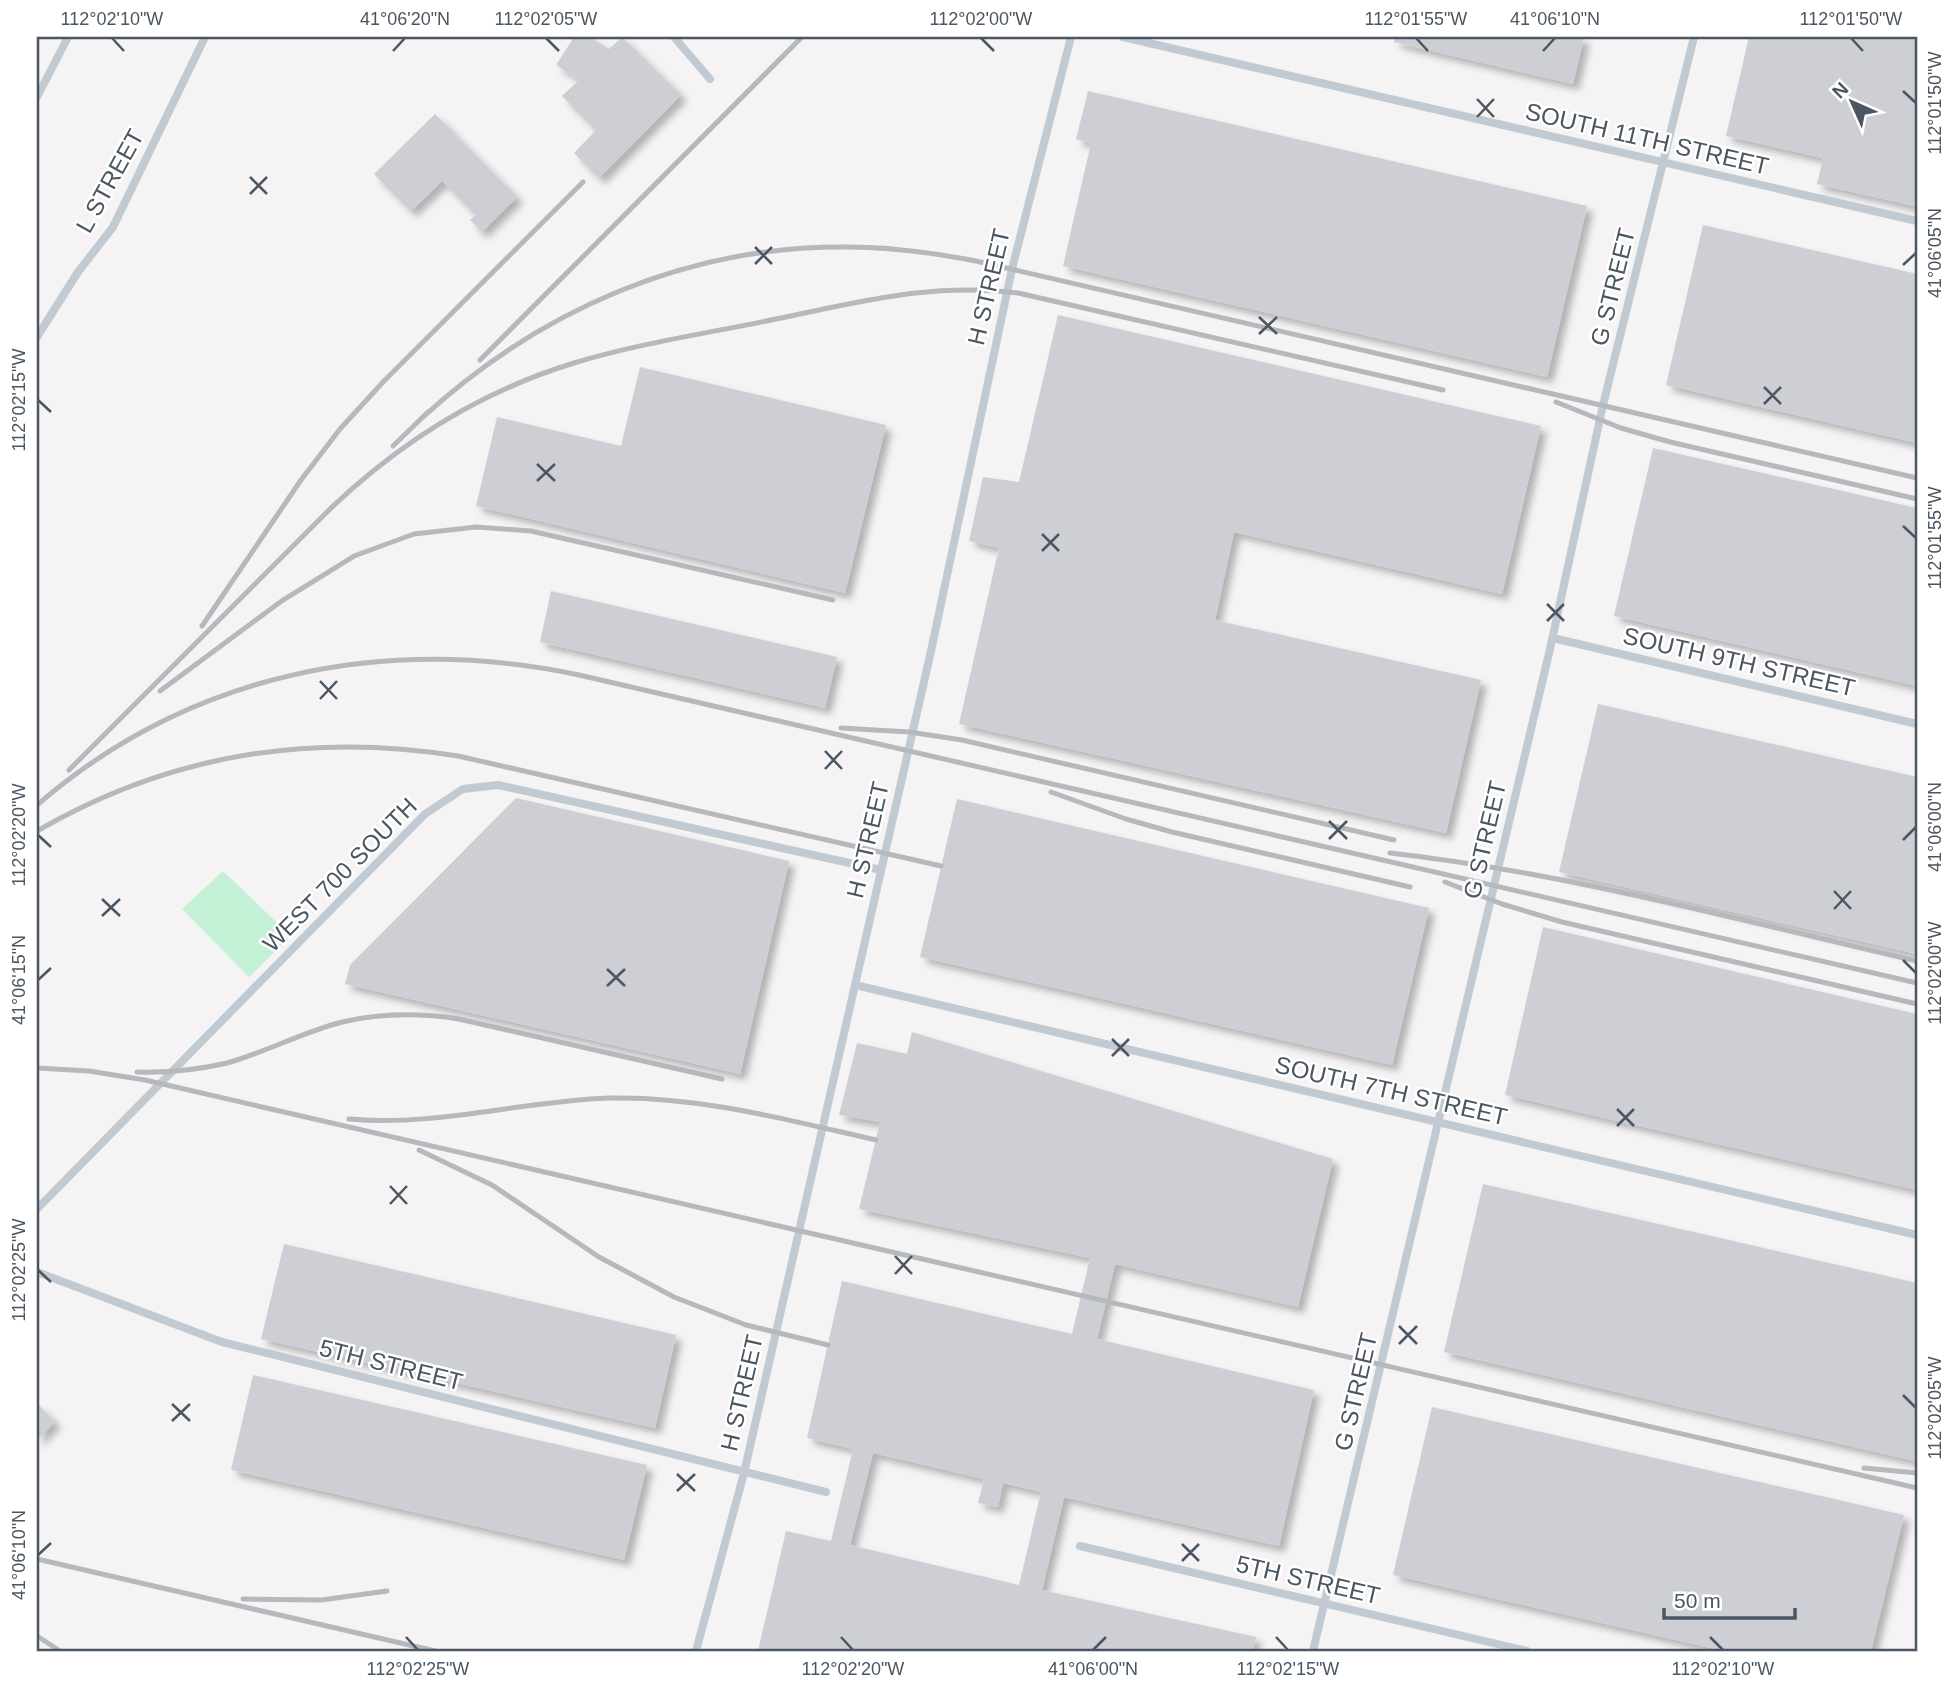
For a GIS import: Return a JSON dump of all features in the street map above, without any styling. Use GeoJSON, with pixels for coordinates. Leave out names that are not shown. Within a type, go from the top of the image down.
{"type":"FeatureCollection","features":[{"type":"Feature","properties":{"kind":"lane"},"geometry":{"type":"LineString","coordinates":[[37,97],[68,37]]}},
{"type":"Feature","properties":{"kind":"lane","name":"L STREET"},"geometry":{"type":"LineString","coordinates":[[37,337],[78,272],[113,226],[205,37]]}},
{"type":"Feature","properties":{"kind":"lane"},"geometry":{"type":"LineString","coordinates":[[674,37],[710,79]]}},
{"type":"Feature","properties":{"kind":"lane","name":"H STREET"},"geometry":{"type":"LineString","coordinates":[[696,1651],[744,1473],[931,650],[1012,269],[1071,37]]}},
{"type":"Feature","properties":{"kind":"lane","name":"SOUTH 11TH STREET"},"geometry":{"type":"LineString","coordinates":[[1124,37],[1917,221]]}},
{"type":"Feature","properties":{"kind":"lane","name":"G STREET"},"geometry":{"type":"LineString","coordinates":[[1313,1651],[1553,638],[1601,412],[1694,37]]}},
{"type":"Feature","properties":{"kind":"lane","name":"SOUTH 9TH STREET"},"geometry":{"type":"LineString","coordinates":[[1553,638],[1917,724]]}},
{"type":"Feature","properties":{"kind":"lane","name":"WEST 700 SOUTH"},"geometry":{"type":"LineString","coordinates":[[37,1209],[425,814],[463,789],[498,785],[881,870]]}},
{"type":"Feature","properties":{"kind":"lane","name":"SOUTH 7TH STREET"},"geometry":{"type":"LineString","coordinates":[[855,985],[1917,1235]]}},
{"type":"Feature","properties":{"kind":"lane","name":"5TH STREET"},"geometry":{"type":"LineString","coordinates":[[37,1272],[222,1342],[826,1492]]}},
{"type":"Feature","properties":{"kind":"lane","name":"5TH STREET"},"geometry":{"type":"LineString","coordinates":[[1080,1546],[1527,1651]]}},
{"type":"Feature","properties":{"kind":"green space"},"geometry":{"type":"Polygon","coordinates":[[[223,871],[291,936],[249,977],[182,909],[223,871]]]}},
{"type":"Feature","properties":{"kind":"building"},"geometry":{"type":"Polygon","coordinates":[[[574,37],[590,37],[609,49],[622,37],[681,95],[599,178],[574,153],[596,130],[562,96],[579,80],[556,65],[574,37]]]}},
{"type":"Feature","properties":{"kind":"building"},"geometry":{"type":"Polygon","coordinates":[[[1394,37],[1584,37],[1573,84],[1394,42],[1394,37]]]}},
{"type":"Feature","properties":{"kind":"building"},"geometry":{"type":"Polygon","coordinates":[[[1749,37],[1917,37],[1917,194],[1914,206],[1817,184],[1823,158],[1726,136],[1749,37]]]}},
{"type":"Feature","properties":{"kind":"building"},"geometry":{"type":"Polygon","coordinates":[[[1088,91],[1587,206],[1547,377],[1063,266],[1091,143],[1076,139],[1088,91]]]}},
{"type":"Feature","properties":{"kind":"building"},"geometry":{"type":"Polygon","coordinates":[[[435,114],[517,197],[482,232],[470,220],[476,215],[442,181],[411,211],[374,174],[435,114]]]}},
{"type":"Feature","properties":{"kind":"building"},"geometry":{"type":"Polygon","coordinates":[[[1703,225],[1917,274],[1917,443],[1666,385],[1703,225]]]}},
{"type":"Feature","properties":{"kind":"building"},"geometry":{"type":"Polygon","coordinates":[[[1058,315],[1541,426],[1502,594],[1234,532],[1215,620],[1481,680],[1446,833],[959,724],[999,548],[969,541],[983,477],[1019,482],[1058,315]]]}},
{"type":"Feature","properties":{"kind":"building"},"geometry":{"type":"Polygon","coordinates":[[[640,367],[886,425],[845,593],[476,506],[497,417],[621,446],[640,367]]]}},
{"type":"Feature","properties":{"kind":"building"},"geometry":{"type":"Polygon","coordinates":[[[1653,448],[1917,508],[1917,686],[1614,616],[1653,448]]]}},
{"type":"Feature","properties":{"kind":"building"},"geometry":{"type":"Polygon","coordinates":[[[551,591],[837,657],[825,708],[540,642],[551,591]]]}},
{"type":"Feature","properties":{"kind":"building"},"geometry":{"type":"Polygon","coordinates":[[[1598,704],[1917,777],[1917,954],[1559,872],[1598,704]]]}},
{"type":"Feature","properties":{"kind":"building"},"geometry":{"type":"Polygon","coordinates":[[[516,798],[789,861],[740,1074],[345,984],[350,965],[516,798]]]}},
{"type":"Feature","properties":{"kind":"building"},"geometry":{"type":"Polygon","coordinates":[[[957,799],[1429,908],[1392,1065],[920,957],[957,799]]]}},
{"type":"Feature","properties":{"kind":"building"},"geometry":{"type":"Polygon","coordinates":[[[1543,927],[1917,1014],[1917,1190],[1505,1095],[1543,927]]]}},
{"type":"Feature","properties":{"kind":"building"},"geometry":{"type":"Polygon","coordinates":[[[912,1032],[1333,1159],[1298,1307],[1115,1264],[1097,1339],[1314,1390],[1279,1546],[1064,1497],[1042,1590],[1256,1637],[1253,1651],[758,1651],[786,1531],[831,1541],[853,1449],[807,1438],[842,1281],[1072,1334],[1090,1258],[859,1209],[880,1122],[839,1115],[857,1043],[907,1054],[912,1032]],[[873,1453],[850,1545],[1019,1585],[1041,1492],[1003,1483],[998,1507],[978,1503],[984,1479],[873,1453]]]}},
{"type":"Feature","properties":{"kind":"building"},"geometry":{"type":"Polygon","coordinates":[[[1483,1184],[1917,1283],[1915,1461],[1444,1352],[1483,1184]]]}},
{"type":"Feature","properties":{"kind":"building"},"geometry":{"type":"Polygon","coordinates":[[[284,1244],[676,1335],[655,1428],[261,1339],[284,1244]]]}},
{"type":"Feature","properties":{"kind":"building"},"geometry":{"type":"Polygon","coordinates":[[[253,1375],[647,1465],[624,1560],[231,1470],[253,1375]]]}},
{"type":"Feature","properties":{"kind":"building"},"geometry":{"type":"Polygon","coordinates":[[[37,1403],[55,1422],[37,1440],[37,1403]]]}},
{"type":"Feature","properties":{"kind":"building"},"geometry":{"type":"Polygon","coordinates":[[[1432,1407],[1904,1515],[1871,1651],[1724,1651],[1393,1575],[1432,1407]]]}},
{"type":"Feature","properties":{"kind":"railway"},"geometry":{"type":"LineString","coordinates":[[480,360],[802,37]]}},
{"type":"Feature","properties":{"kind":"railway"},"geometry":{"type":"LineString","coordinates":[[202,626],[301,480],[340,429],[384,381],[583,182]]}},
{"type":"Feature","properties":{"kind":"railway"},"geometry":{"type":"LineString","coordinates":[[422,418],[467,380],[515,345],[566,316],[619,291],[674,272],[731,258],[789,249],[865,247],[976,261],[1917,478]]}},
{"type":"Feature","properties":{"kind":"railway"},"geometry":{"type":"LineString","coordinates":[[330,509],[384,462],[413,441],[475,404],[540,375],[574,363],[649,344],[867,300],[926,292],[986,290],[1018,293],[1443,390]]}},
{"type":"Feature","properties":{"kind":"railway"},"geometry":{"type":"LineString","coordinates":[[1556,402],[1621,428],[1670,442],[1917,499]]}},
{"type":"Feature","properties":{"kind":"railway"},"geometry":{"type":"LineString","coordinates":[[393,446],[428,412]]}},
{"type":"Feature","properties":{"kind":"railway"},"geometry":{"type":"LineString","coordinates":[[69,770],[336,503]]}},
{"type":"Feature","properties":{"kind":"railway"},"geometry":{"type":"LineString","coordinates":[[160,691],[283,600],[354,556],[414,534],[476,527],[531,531],[833,600]]}},
{"type":"Feature","properties":{"kind":"railway"},"geometry":{"type":"LineString","coordinates":[[37,805],[96,760],[159,723],[224,695],[292,675],[362,663],[434,659],[506,663],[579,675],[1917,983]]}},
{"type":"Feature","properties":{"kind":"railway"},"geometry":{"type":"LineString","coordinates":[[841,728],[909,732],[962,740],[1394,840]]}},
{"type":"Feature","properties":{"kind":"railway"},"geometry":{"type":"LineString","coordinates":[[37,831],[87,805],[137,784],[188,768],[241,756],[294,749],[403,749],[458,756],[941,866]]}},
{"type":"Feature","properties":{"kind":"railway"},"geometry":{"type":"LineString","coordinates":[[1051,792],[1172,832],[1410,887]]}},
{"type":"Feature","properties":{"kind":"railway"},"geometry":{"type":"LineString","coordinates":[[1390,853],[1589,885],[1917,961]]}},
{"type":"Feature","properties":{"kind":"railway"},"geometry":{"type":"LineString","coordinates":[[1445,882],[1502,904],[1562,922],[1917,1004]]}},
{"type":"Feature","properties":{"kind":"railway"},"geometry":{"type":"LineString","coordinates":[[137,1072],[193,1069],[227,1063],[342,1022],[371,1017],[415,1015],[459,1019],[722,1079]]}},
{"type":"Feature","properties":{"kind":"railway"},"geometry":{"type":"LineString","coordinates":[[37,1068],[89,1071],[145,1080],[1917,1488]]}},
{"type":"Feature","properties":{"kind":"railway"},"geometry":{"type":"LineString","coordinates":[[349,1119],[414,1120],[576,1100],[643,1098],[744,1111],[876,1140]]}},
{"type":"Feature","properties":{"kind":"railway"},"geometry":{"type":"LineString","coordinates":[[419,1150],[492,1185],[599,1257],[674,1297],[746,1325],[828,1345]]}},
{"type":"Feature","properties":{"kind":"railway"},"geometry":{"type":"LineString","coordinates":[[1864,1468],[1917,1473]]}},
{"type":"Feature","properties":{"kind":"railway"},"geometry":{"type":"LineString","coordinates":[[37,1559],[435,1651]]}},
{"type":"Feature","properties":{"kind":"railway"},"geometry":{"type":"LineString","coordinates":[[243,1599],[321,1600],[387,1591]]}},
{"type":"Feature","properties":{"kind":"railway"},"geometry":{"type":"LineString","coordinates":[[37,1636],[60,1651]]}}]}
